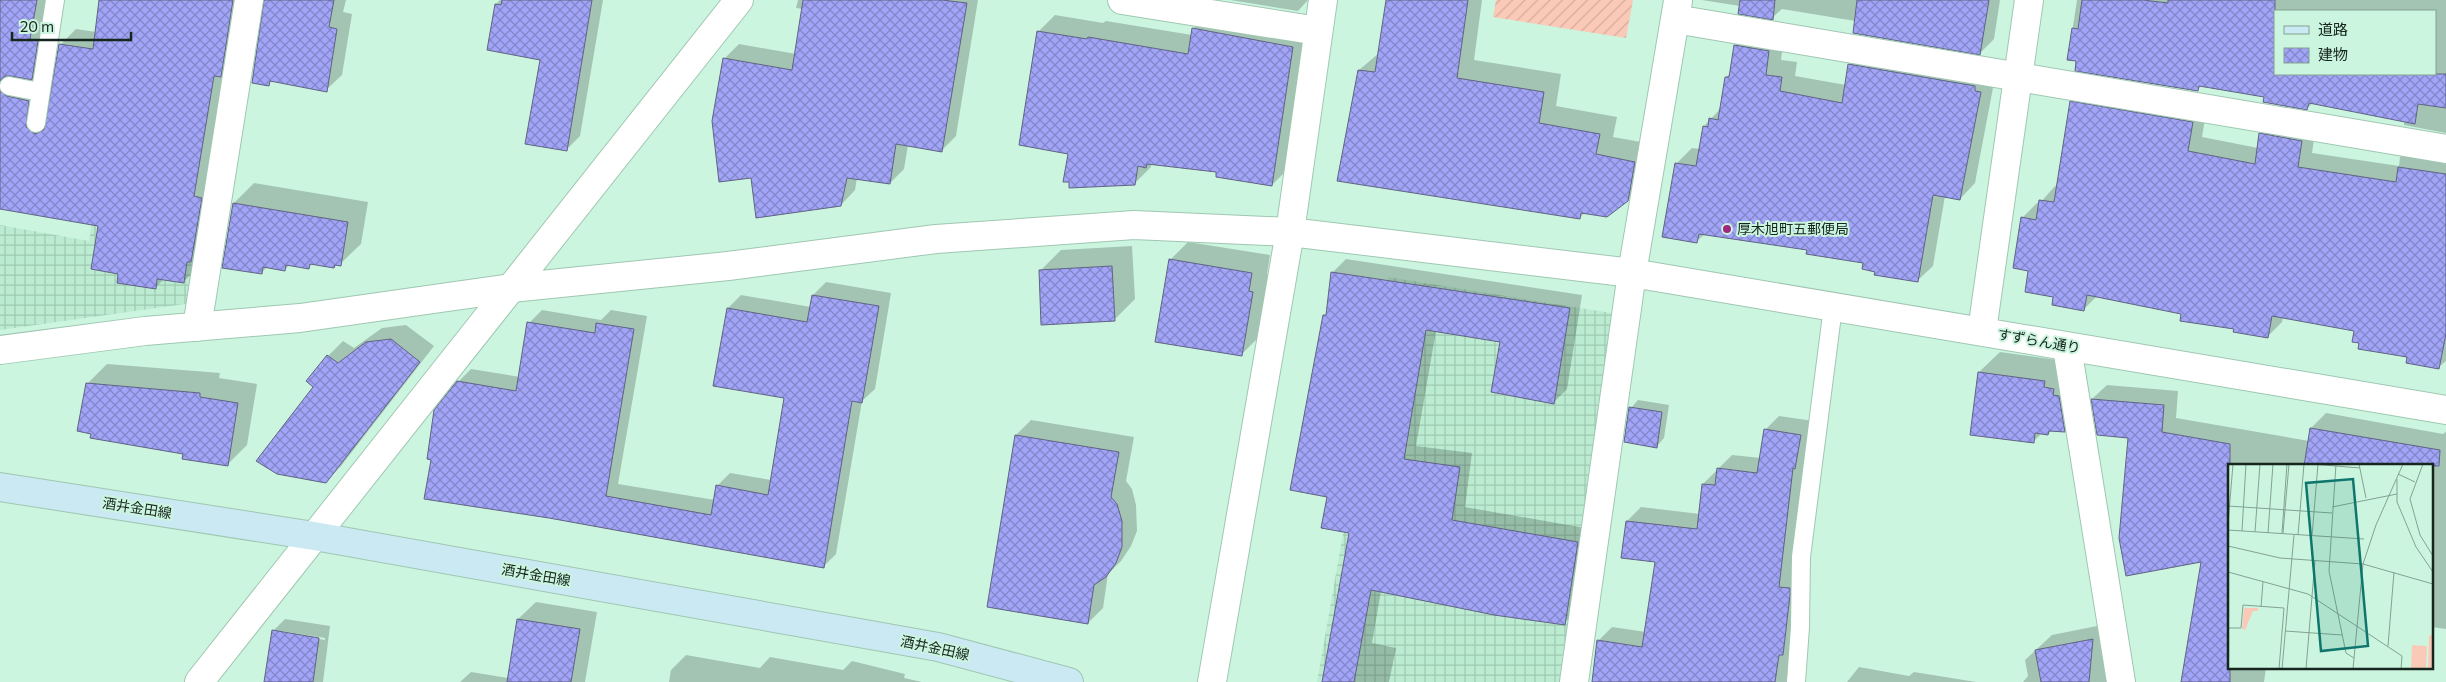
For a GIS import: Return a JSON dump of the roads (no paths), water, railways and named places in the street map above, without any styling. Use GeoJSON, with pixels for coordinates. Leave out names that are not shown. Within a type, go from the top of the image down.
{"type":"FeatureCollection","features":[{"type":"Feature","properties":{"kind":"main road","name":"酒井金田線"},"geometry":{"type":"LineString","coordinates":[[0,487],[314,536],[938,647],[1069,682]]}},
{"type":"Feature","properties":{"kind":"street"},"geometry":{"type":"LineString","coordinates":[[197,327],[249,0]]}},
{"type":"Feature","properties":{"kind":"street"},"geometry":{"type":"LineString","coordinates":[[199,682],[738,0]]}},
{"type":"Feature","properties":{"kind":"street"},"geometry":{"type":"LineString","coordinates":[[1122,0],[1318,31]]}},
{"type":"Feature","properties":{"kind":"street"},"geometry":{"type":"LineString","coordinates":[[1212,682],[1290,232],[1322,0]]}},
{"type":"Feature","properties":{"kind":"street"},"geometry":{"type":"LineString","coordinates":[[1982,331],[2016,77],[2029,0]]}},
{"type":"Feature","properties":{"kind":"street"},"geometry":{"type":"LineString","coordinates":[[1574,682],[1632,273],[1677,9],[2016,77],[2446,149]]}},
{"type":"Feature","properties":{"kind":"street","name":"すずらん通り"},"geometry":{"type":"LineString","coordinates":[[0,350],[144,331],[300,318],[511,288],[718,267],[936,240],[1134,225],[1290,232],[1632,273],[2446,410]]}},
{"type":"Feature","properties":{"kind":"street"},"geometry":{"type":"LineString","coordinates":[[2066,346],[2121,682]]}},
{"type":"Feature","properties":{"kind":"lane"},"geometry":{"type":"LineString","coordinates":[[36,123],[55,0]]}},
{"type":"Feature","properties":{"kind":"lane"},"geometry":{"type":"LineString","coordinates":[[9,86],[40,92]]}},
{"type":"Feature","properties":{"kind":"lane"},"geometry":{"type":"LineString","coordinates":[[1796,682],[1800,627],[1801,557],[1833,307]]}},
{"type":"Feature","properties":{"kind":"place","name":"厚木旭町五郵便局"},"geometry":{"type":"Point","coordinates":[1727,229]}}]}
